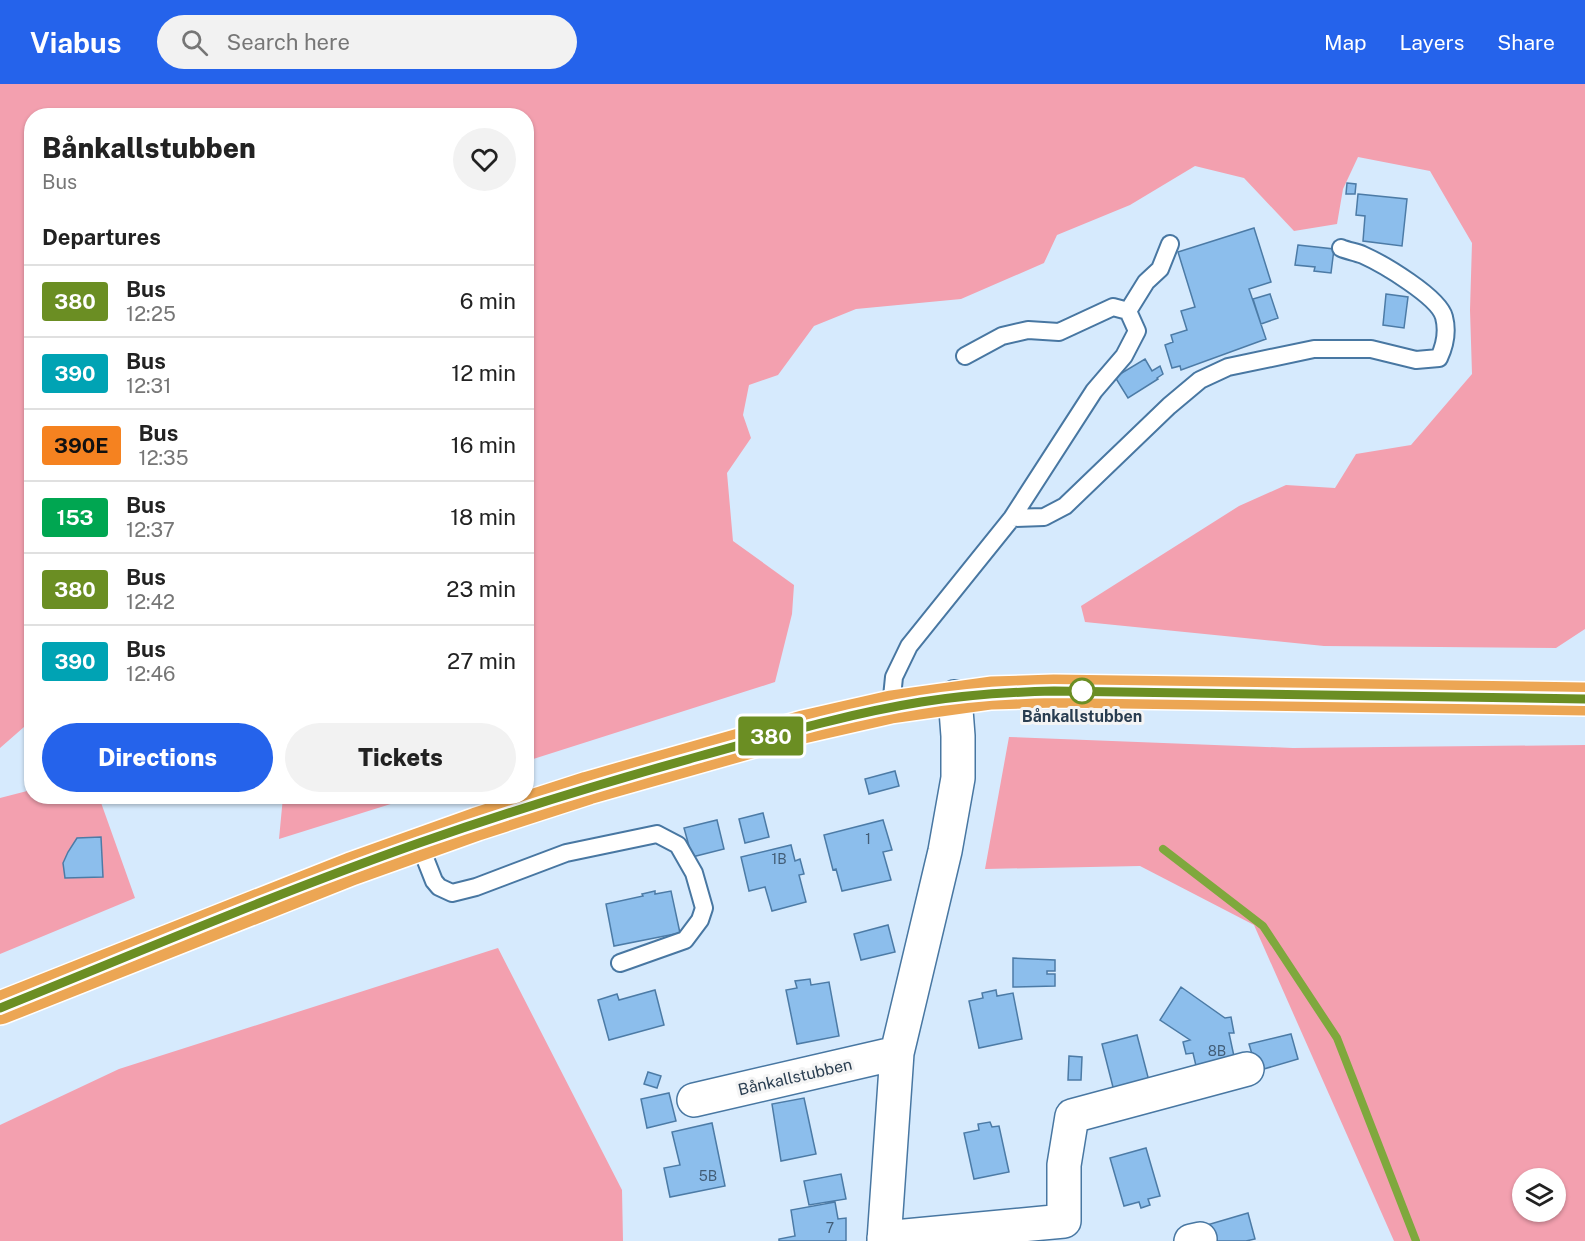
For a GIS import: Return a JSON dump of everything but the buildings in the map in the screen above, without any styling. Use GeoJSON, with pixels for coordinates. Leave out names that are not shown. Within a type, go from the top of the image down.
{"type":"FeatureCollection","features":[{"type":"Feature","properties":{"kind":"highway"},"geometry":{"type":"LineString","coordinates":[[0,1008],[253,906],[419,843],[645,771],[803,727],[891,707],[991,693],[1054,691],[1585,699]]}},
{"type":"Feature","properties":{"kind":"street"},"geometry":{"type":"LineString","coordinates":[[954,697],[958,756],[953,808],[897,1053],[884,1240],[1066,1231],[1064,1166],[1072,1116],[1247,1068]]}},
{"type":"Feature","properties":{"kind":"street","name":"Bånkallstubben"},"geometry":{"type":"LineString","coordinates":[[694,1100],[897,1053]]}},
{"type":"Feature","properties":{"kind":"lane"},"geometry":{"type":"LineString","coordinates":[[1128,311],[1146,282],[1160,269],[1170,244]]}},
{"type":"Feature","properties":{"kind":"lane"},"geometry":{"type":"LineString","coordinates":[[1012,518],[1044,517],[1065,506],[1168,406],[1200,380],[1228,367],[1314,349],[1371,349],[1416,360],[1438,358],[1446,343],[1444,316],[1430,297],[1410,282],[1364,256],[1341,248]]}},
{"type":"Feature","properties":{"kind":"lane"},"geometry":{"type":"LineString","coordinates":[[965,356],[1002,336],[1028,330],[1059,332],[1113,307],[1128,311]]}},
{"type":"Feature","properties":{"kind":"lane"},"geometry":{"type":"LineString","coordinates":[[891,707],[894,677],[909,646],[1012,518],[1094,391],[1124,356],[1137,331],[1128,311]]}},
{"type":"Feature","properties":{"kind":"lane"},"geometry":{"type":"LineString","coordinates":[[419,843],[434,881],[452,893],[462,892],[566,853],[630,839],[657,834],[678,845],[694,873],[704,908],[700,920],[685,940],[620,963]]}},
{"type":"Feature","properties":{"kind":"shaded area"},"geometry":{"type":"Polygon","coordinates":[[[0,84],[1585,84],[1585,629],[1556,648],[1324,646],[1085,622],[1081,606],[1239,506],[1286,485],[1335,488],[1356,454],[1411,445],[1472,374],[1470,310],[1472,243],[1430,171],[1358,157],[1343,189],[1337,224],[1294,231],[1244,178],[1195,166],[1130,205],[1057,235],[1044,263],[961,299],[856,309],[814,326],[778,375],[749,385],[743,415],[751,438],[727,473],[733,541],[794,585],[792,614],[775,682],[534,759],[534,108],[24,108],[24,727],[0,748],[0,84]]]}},
{"type":"Feature","properties":{"kind":"shaded area"},"geometry":{"type":"Polygon","coordinates":[[[1009,737],[1293,748],[1585,745],[1585,1241],[1394,1241],[1254,925],[1140,866],[985,869],[1009,737]]]}},
{"type":"Feature","properties":{"kind":"shaded area"},"geometry":{"type":"Polygon","coordinates":[[[24,792],[24,804],[101,804],[135,898],[0,954],[0,798],[24,792]]]}},
{"type":"Feature","properties":{"kind":"shaded area"},"geometry":{"type":"Polygon","coordinates":[[[282,804],[391,804],[279,839],[282,804]]]}},
{"type":"Feature","properties":{"kind":"shaded area"},"geometry":{"type":"Polygon","coordinates":[[[498,948],[622,1190],[623,1241],[0,1241],[0,1125],[119,1069],[498,948]]]}},
{"type":"Feature","properties":{"kind":"waterway"},"geometry":{"type":"LineString","coordinates":[[1163,849],[1263,926],[1337,1038],[1416,1241]]}},
{"type":"Feature","properties":{"kind":"bus line","name":"380"},"geometry":{"type":"LineString","coordinates":[[0,1008],[275,898],[477,824],[645,771],[803,727],[891,707],[991,693],[1054,691],[1585,699]]}},
{"type":"Feature","properties":{"kind":"place","name":"Bånkallstubben"},"geometry":{"type":"Point","coordinates":[1082,691]}}]}
